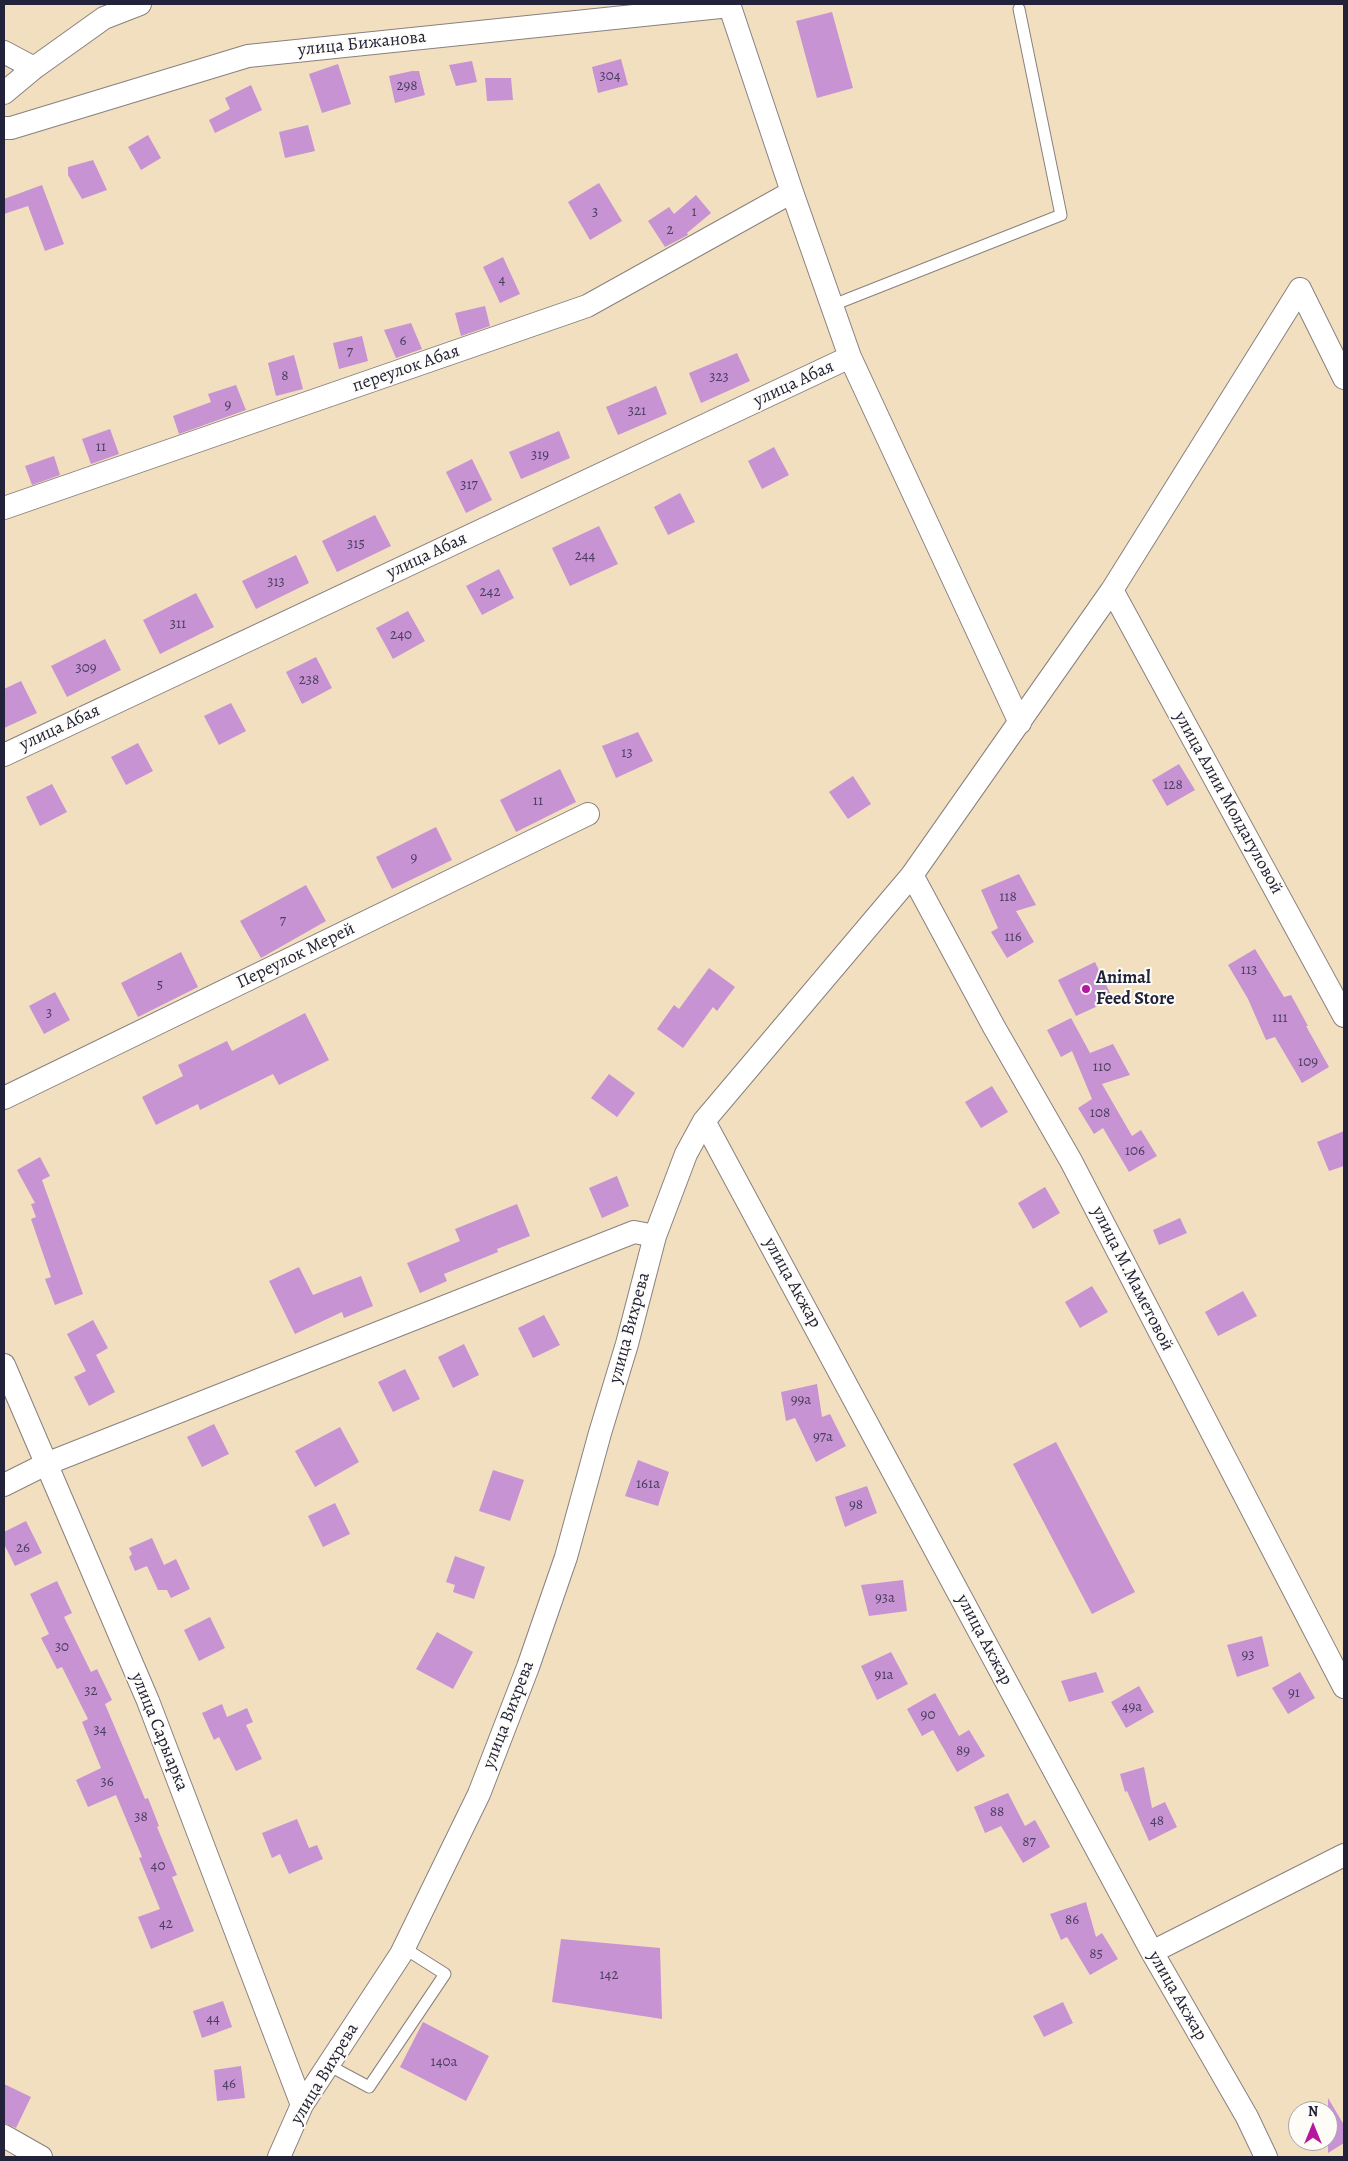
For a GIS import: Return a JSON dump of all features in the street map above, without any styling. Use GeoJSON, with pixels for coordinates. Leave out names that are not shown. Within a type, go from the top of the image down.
{"type":"FeatureCollection","features":[{"type":"Feature","properties":{"kind":"street"},"geometry":{"type":"LineString","coordinates":[[4,93],[34,68],[104,18],[140,4]]}},
{"type":"Feature","properties":{"kind":"street"},"geometry":{"type":"LineString","coordinates":[[730,5],[792,192],[850,357],[1020,723]]}},
{"type":"Feature","properties":{"kind":"street","name":"улица Бижанова"},"geometry":{"type":"LineString","coordinates":[[4,128],[11,128],[248,56],[730,5]]}},
{"type":"Feature","properties":{"kind":"street"},"geometry":{"type":"LineString","coordinates":[[4,52],[34,68]]}},
{"type":"Feature","properties":{"kind":"street","name":"переулок Абая"},"geometry":{"type":"LineString","coordinates":[[4,508],[587,306],[792,192]]}},
{"type":"Feature","properties":{"kind":"street","name":"улица Вихрева"},"geometry":{"type":"LineString","coordinates":[[279,2157],[302,2105],[404,1948],[478,1794],[528,1667],[566,1557],[600,1432],[627,1344],[655,1236],[686,1154],[704,1121],[912,875],[1112,590],[1300,289],[1344,378]]}},
{"type":"Feature","properties":{"kind":"street","name":"улица Абая"},"geometry":{"type":"LineString","coordinates":[[4,754],[850,357]]}},
{"type":"Feature","properties":{"kind":"street","name":"улица Алии Молдагуловой"},"geometry":{"type":"LineString","coordinates":[[1112,590],[1344,1016]]}},
{"type":"Feature","properties":{"kind":"street","name":"Переулок Мерей"},"geometry":{"type":"LineString","coordinates":[[4,1098],[588,814]]}},
{"type":"Feature","properties":{"kind":"street","name":"улица М.Маметовой"},"geometry":{"type":"LineString","coordinates":[[912,875],[994,1027],[1071,1161],[1344,1687]]}},
{"type":"Feature","properties":{"kind":"street","name":"улица Акжар"},"geometry":{"type":"LineString","coordinates":[[704,1121],[1152,1952],[1247,2118],[1266,2157]]}},
{"type":"Feature","properties":{"kind":"street"},"geometry":{"type":"LineString","coordinates":[[4,1485],[46,1464],[634,1232],[655,1236]]}},
{"type":"Feature","properties":{"kind":"street","name":"улица Сарыарка"},"geometry":{"type":"LineString","coordinates":[[4,1365],[148,1702],[302,2105]]}},
{"type":"Feature","properties":{"kind":"street"},"geometry":{"type":"LineString","coordinates":[[1152,1952],[1344,1855]]}},
{"type":"Feature","properties":{"kind":"street"},"geometry":{"type":"LineString","coordinates":[[4,2136],[42,2157]]}},
{"type":"Feature","properties":{"kind":"lane"},"geometry":{"type":"LineString","coordinates":[[833,305],[1061,215],[1019,9]]}},
{"type":"Feature","properties":{"kind":"lane"},"geometry":{"type":"LineString","coordinates":[[328,2065],[369,2087],[445,1974],[404,1948]]}},
{"type":"Feature","properties":{"kind":"building"},"geometry":{"type":"Polygon","coordinates":[[[832,12],[853,88],[817,98],[796,21],[832,12]]]}},
{"type":"Feature","properties":{"kind":"building"},"geometry":{"type":"Polygon","coordinates":[[[621,59],[628,85],[598,93],[592,67],[621,59]]]}},
{"type":"Feature","properties":{"kind":"building"},"geometry":{"type":"Polygon","coordinates":[[[472,61],[477,82],[456,86],[449,65],[472,61]]]}},
{"type":"Feature","properties":{"kind":"building"},"geometry":{"type":"Polygon","coordinates":[[[338,64],[351,104],[322,113],[309,74],[338,64]]]}},
{"type":"Feature","properties":{"kind":"building"},"geometry":{"type":"Polygon","coordinates":[[[419,71],[425,95],[395,103],[389,76],[419,71]]]}},
{"type":"Feature","properties":{"kind":"building"},"geometry":{"type":"Polygon","coordinates":[[[485,78],[511,78],[513,100],[487,101],[485,78]]]}},
{"type":"Feature","properties":{"kind":"building"},"geometry":{"type":"Polygon","coordinates":[[[251,85],[262,110],[215,133],[209,120],[230,109],[225,98],[251,85]]]}},
{"type":"Feature","properties":{"kind":"building"},"geometry":{"type":"Polygon","coordinates":[[[308,125],[315,151],[285,158],[279,132],[308,125]]]}},
{"type":"Feature","properties":{"kind":"building"},"geometry":{"type":"Polygon","coordinates":[[[148,135],[161,158],[141,170],[128,147],[148,135]]]}},
{"type":"Feature","properties":{"kind":"building"},"geometry":{"type":"Polygon","coordinates":[[[93,160],[107,190],[82,199],[68,175],[68,167],[93,160]]]}},
{"type":"Feature","properties":{"kind":"building"},"geometry":{"type":"Polygon","coordinates":[[[599,183],[622,221],[590,240],[568,202],[599,183]]]}},
{"type":"Feature","properties":{"kind":"building"},"geometry":{"type":"Polygon","coordinates":[[[42,185],[64,244],[45,251],[28,206],[4,214],[4,199],[42,185]]]}},
{"type":"Feature","properties":{"kind":"building"},"geometry":{"type":"Polygon","coordinates":[[[696,195],[711,213],[687,233],[688,235],[665,247],[648,221],[669,207],[674,214],[696,195]]]}},
{"type":"Feature","properties":{"kind":"building"},"geometry":{"type":"Polygon","coordinates":[[[503,257],[520,294],[500,303],[483,267],[503,257]]]}},
{"type":"Feature","properties":{"kind":"building"},"geometry":{"type":"Polygon","coordinates":[[[485,306],[490,326],[461,336],[455,313],[485,306]]]}},
{"type":"Feature","properties":{"kind":"building"},"geometry":{"type":"Polygon","coordinates":[[[411,323],[422,349],[396,358],[384,330],[411,323]]]}},
{"type":"Feature","properties":{"kind":"building"},"geometry":{"type":"Polygon","coordinates":[[[362,336],[368,361],[339,369],[333,343],[362,336]]]}},
{"type":"Feature","properties":{"kind":"building"},"geometry":{"type":"Polygon","coordinates":[[[737,353],[750,381],[701,403],[689,373],[737,353]]]}},
{"type":"Feature","properties":{"kind":"building"},"geometry":{"type":"Polygon","coordinates":[[[294,355],[303,389],[276,396],[268,363],[294,355]]]}},
{"type":"Feature","properties":{"kind":"building"},"geometry":{"type":"Polygon","coordinates":[[[236,385],[246,410],[179,434],[173,416],[211,402],[208,394],[236,385]]]}},
{"type":"Feature","properties":{"kind":"building"},"geometry":{"type":"Polygon","coordinates":[[[656,386],[667,414],[618,435],[606,407],[656,386]]]}},
{"type":"Feature","properties":{"kind":"building"},"geometry":{"type":"Polygon","coordinates":[[[110,429],[119,454],[91,464],[82,439],[110,429]]]}},
{"type":"Feature","properties":{"kind":"building"},"geometry":{"type":"Polygon","coordinates":[[[559,431],[570,458],[521,479],[509,452],[559,431]]]}},
{"type":"Feature","properties":{"kind":"building"},"geometry":{"type":"Polygon","coordinates":[[[774,447],[789,475],[762,489],[748,461],[774,447]]]}},
{"type":"Feature","properties":{"kind":"building"},"geometry":{"type":"Polygon","coordinates":[[[54,456],[60,475],[32,485],[25,466],[54,456]]]}},
{"type":"Feature","properties":{"kind":"building"},"geometry":{"type":"Polygon","coordinates":[[[472,459],[492,500],[466,513],[446,472],[472,459]]]}},
{"type":"Feature","properties":{"kind":"building"},"geometry":{"type":"Polygon","coordinates":[[[680,493],[695,522],[668,535],[654,507],[680,493]]]}},
{"type":"Feature","properties":{"kind":"building"},"geometry":{"type":"Polygon","coordinates":[[[375,515],[391,546],[337,572],[322,541],[375,515]]]}},
{"type":"Feature","properties":{"kind":"building"},"geometry":{"type":"Polygon","coordinates":[[[599,526],[618,564],[570,586],[552,548],[599,526]]]}},
{"type":"Feature","properties":{"kind":"building"},"geometry":{"type":"Polygon","coordinates":[[[296,555],[309,583],[256,609],[242,581],[296,555]]]}},
{"type":"Feature","properties":{"kind":"building"},"geometry":{"type":"Polygon","coordinates":[[[499,569],[514,598],[482,615],[466,586],[499,569]]]}},
{"type":"Feature","properties":{"kind":"building"},"geometry":{"type":"Polygon","coordinates":[[[196,593],[214,627],[160,654],[143,620],[196,593]]]}},
{"type":"Feature","properties":{"kind":"building"},"geometry":{"type":"Polygon","coordinates":[[[408,611],[425,641],[393,659],[376,628],[408,611]]]}},
{"type":"Feature","properties":{"kind":"building"},"geometry":{"type":"Polygon","coordinates":[[[105,639],[121,670],[67,697],[51,666],[105,639]]]}},
{"type":"Feature","properties":{"kind":"building"},"geometry":{"type":"Polygon","coordinates":[[[316,657],[332,688],[302,704],[286,672],[316,657]]]}},
{"type":"Feature","properties":{"kind":"building"},"geometry":{"type":"Polygon","coordinates":[[[21,681],[37,713],[4,728],[4,689],[21,681]]]}},
{"type":"Feature","properties":{"kind":"building"},"geometry":{"type":"Polygon","coordinates":[[[231,703],[246,731],[219,745],[204,716],[231,703]]]}},
{"type":"Feature","properties":{"kind":"building"},"geometry":{"type":"Polygon","coordinates":[[[638,732],[653,761],[616,778],[602,746],[638,732]]]}},
{"type":"Feature","properties":{"kind":"building"},"geometry":{"type":"Polygon","coordinates":[[[138,743],[153,771],[126,785],[111,757],[138,743]]]}},
{"type":"Feature","properties":{"kind":"building"},"geometry":{"type":"Polygon","coordinates":[[[1179,764],[1195,790],[1167,806],[1152,780],[1179,764]]]}},
{"type":"Feature","properties":{"kind":"building"},"geometry":{"type":"Polygon","coordinates":[[[560,769],[576,802],[516,832],[500,800],[560,769]]]}},
{"type":"Feature","properties":{"kind":"building"},"geometry":{"type":"Polygon","coordinates":[[[853,776],[871,804],[848,819],[829,792],[853,776]]]}},
{"type":"Feature","properties":{"kind":"building"},"geometry":{"type":"Polygon","coordinates":[[[52,784],[67,812],[40,826],[26,797],[52,784]]]}},
{"type":"Feature","properties":{"kind":"building"},"geometry":{"type":"Polygon","coordinates":[[[436,827],[452,860],[392,889],[376,857],[436,827]]]}},
{"type":"Feature","properties":{"kind":"building"},"geometry":{"type":"Polygon","coordinates":[[[1019,874],[1036,905],[1016,911],[1034,942],[1007,958],[991,932],[998,928],[981,890],[1019,874]]]}},
{"type":"Feature","properties":{"kind":"building"},"geometry":{"type":"Polygon","coordinates":[[[306,885],[326,921],[261,958],[240,921],[306,885]]]}},
{"type":"Feature","properties":{"kind":"building"},"geometry":{"type":"Polygon","coordinates":[[[1255,949],[1284,997],[1291,995],[1329,1067],[1302,1083],[1275,1037],[1266,1040],[1248,999],[1228,965],[1255,949]]]}},
{"type":"Feature","properties":{"kind":"building"},"geometry":{"type":"Polygon","coordinates":[[[181,952],[198,987],[138,1017],[121,983],[181,952]]]}},
{"type":"Feature","properties":{"kind":"building","name":"Animal Feed Store"},"geometry":{"type":"Polygon","coordinates":[[[1095,962],[1113,999],[1076,1016],[1058,980],[1095,962]]]}},
{"type":"Feature","properties":{"kind":"building"},"geometry":{"type":"Polygon","coordinates":[[[709,968],[735,987],[717,1011],[713,1007],[683,1048],[657,1029],[674,1005],[679,1009],[709,968]]]}},
{"type":"Feature","properties":{"kind":"building"},"geometry":{"type":"Polygon","coordinates":[[[55,992],[70,1020],[44,1034],[29,1006],[55,992]]]}},
{"type":"Feature","properties":{"kind":"building"},"geometry":{"type":"Polygon","coordinates":[[[305,1013],[329,1060],[279,1085],[273,1074],[200,1110],[198,1104],[156,1125],[142,1097],[183,1076],[178,1065],[227,1041],[232,1051],[305,1013]]]}},
{"type":"Feature","properties":{"kind":"building"},"geometry":{"type":"Polygon","coordinates":[[[1071,1018],[1090,1053],[1113,1044],[1130,1075],[1102,1084],[1132,1136],[1141,1130],[1157,1156],[1129,1172],[1103,1128],[1094,1134],[1078,1108],[1092,1099],[1072,1051],[1061,1057],[1047,1030],[1071,1018]]]}},
{"type":"Feature","properties":{"kind":"building"},"geometry":{"type":"Polygon","coordinates":[[[609,1074],[635,1093],[617,1117],[591,1098],[609,1074]]]}},
{"type":"Feature","properties":{"kind":"building"},"geometry":{"type":"Polygon","coordinates":[[[992,1086],[1008,1112],[981,1128],[965,1102],[992,1086]]]}},
{"type":"Feature","properties":{"kind":"building"},"geometry":{"type":"Polygon","coordinates":[[[1344,1131],[1344,1166],[1329,1171],[1317,1142],[1344,1131]]]}},
{"type":"Feature","properties":{"kind":"building"},"geometry":{"type":"Polygon","coordinates":[[[40,1157],[50,1176],[42,1180],[83,1294],[55,1305],[45,1279],[51,1277],[31,1219],[36,1217],[31,1204],[35,1203],[17,1170],[40,1157]]]}},
{"type":"Feature","properties":{"kind":"building"},"geometry":{"type":"Polygon","coordinates":[[[617,1176],[629,1206],[602,1218],[589,1188],[617,1176]]]}},
{"type":"Feature","properties":{"kind":"building"},"geometry":{"type":"Polygon","coordinates":[[[1045,1187],[1060,1213],[1033,1229],[1018,1203],[1045,1187]]]}},
{"type":"Feature","properties":{"kind":"building"},"geometry":{"type":"Polygon","coordinates":[[[517,1204],[530,1236],[497,1249],[498,1252],[444,1274],[447,1281],[420,1293],[407,1263],[460,1241],[455,1229],[517,1204]]]}},
{"type":"Feature","properties":{"kind":"building"},"geometry":{"type":"Polygon","coordinates":[[[1180,1218],[1187,1233],[1159,1245],[1153,1230],[1180,1218]]]}},
{"type":"Feature","properties":{"kind":"building"},"geometry":{"type":"Polygon","coordinates":[[[299,1267],[313,1295],[361,1276],[373,1306],[344,1318],[342,1312],[295,1334],[269,1281],[299,1267]]]}},
{"type":"Feature","properties":{"kind":"building"},"geometry":{"type":"Polygon","coordinates":[[[1092,1286],[1108,1312],[1080,1328],[1065,1302],[1092,1286]]]}},
{"type":"Feature","properties":{"kind":"building"},"geometry":{"type":"Polygon","coordinates":[[[1243,1291],[1257,1316],[1218,1336],[1205,1312],[1243,1291]]]}},
{"type":"Feature","properties":{"kind":"building"},"geometry":{"type":"Polygon","coordinates":[[[544,1315],[560,1345],[533,1358],[518,1328],[544,1315]]]}},
{"type":"Feature","properties":{"kind":"building"},"geometry":{"type":"Polygon","coordinates":[[[93,1320],[108,1348],[96,1355],[115,1392],[89,1406],[74,1377],[86,1371],[67,1334],[93,1320]]]}},
{"type":"Feature","properties":{"kind":"building"},"geometry":{"type":"Polygon","coordinates":[[[464,1344],[479,1375],[453,1388],[438,1357],[464,1344]]]}},
{"type":"Feature","properties":{"kind":"building"},"geometry":{"type":"Polygon","coordinates":[[[405,1369],[420,1399],[393,1412],[378,1382],[405,1369]]]}},
{"type":"Feature","properties":{"kind":"building"},"geometry":{"type":"Polygon","coordinates":[[[817,1384],[822,1417],[830,1414],[846,1446],[816,1462],[795,1418],[786,1421],[781,1392],[817,1384]]]}},
{"type":"Feature","properties":{"kind":"building"},"geometry":{"type":"Polygon","coordinates":[[[214,1424],[229,1454],[202,1467],[187,1437],[214,1424]]]}},
{"type":"Feature","properties":{"kind":"building"},"geometry":{"type":"Polygon","coordinates":[[[340,1427],[359,1462],[315,1487],[295,1451],[340,1427]]]}},
{"type":"Feature","properties":{"kind":"building"},"geometry":{"type":"Polygon","coordinates":[[[1056,1442],[1135,1592],[1092,1614],[1013,1464],[1056,1442]]]}},
{"type":"Feature","properties":{"kind":"building"},"geometry":{"type":"Polygon","coordinates":[[[638,1460],[669,1472],[658,1506],[625,1496],[638,1460]]]}},
{"type":"Feature","properties":{"kind":"building"},"geometry":{"type":"Polygon","coordinates":[[[493,1470],[524,1480],[510,1521],[479,1511],[493,1470]]]}},
{"type":"Feature","properties":{"kind":"building"},"geometry":{"type":"Polygon","coordinates":[[[867,1486],[877,1513],[845,1527],[835,1497],[867,1486]]]}},
{"type":"Feature","properties":{"kind":"building"},"geometry":{"type":"Polygon","coordinates":[[[335,1503],[350,1534],[323,1547],[308,1516],[335,1503]]]}},
{"type":"Feature","properties":{"kind":"building"},"geometry":{"type":"Polygon","coordinates":[[[26,1521],[42,1553],[15,1566],[4,1544],[4,1532],[26,1521]]]}},
{"type":"Feature","properties":{"kind":"building"},"geometry":{"type":"Polygon","coordinates":[[[152,1538],[164,1565],[176,1559],[190,1589],[171,1598],[167,1590],[158,1590],[147,1566],[135,1571],[129,1557],[132,1554],[129,1548],[152,1538]]]}},
{"type":"Feature","properties":{"kind":"building"},"geometry":{"type":"Polygon","coordinates":[[[455,1556],[485,1567],[474,1599],[453,1592],[455,1585],[446,1582],[455,1556]]]}},
{"type":"Feature","properties":{"kind":"building"},"geometry":{"type":"Polygon","coordinates":[[[903,1580],[907,1611],[869,1616],[861,1585],[903,1580]]]}},
{"type":"Feature","properties":{"kind":"building"},"geometry":{"type":"Polygon","coordinates":[[[57,1581],[72,1613],[64,1617],[91,1672],[97,1669],[112,1700],[105,1704],[145,1799],[148,1798],[159,1826],[157,1827],[177,1875],[172,1877],[194,1931],[151,1949],[138,1917],[160,1909],[139,1858],[142,1857],[116,1795],[88,1807],[76,1780],[101,1768],[82,1722],[88,1719],[62,1667],[57,1669],[41,1638],[49,1634],[30,1594],[57,1581]]]}},
{"type":"Feature","properties":{"kind":"building"},"geometry":{"type":"Polygon","coordinates":[[[210,1617],[225,1648],[199,1661],[184,1630],[210,1617]]]}},
{"type":"Feature","properties":{"kind":"building"},"geometry":{"type":"Polygon","coordinates":[[[437,1632],[473,1652],[453,1689],[416,1669],[437,1632]]]}},
{"type":"Feature","properties":{"kind":"building"},"geometry":{"type":"Polygon","coordinates":[[[1262,1636],[1269,1666],[1237,1677],[1227,1645],[1262,1636]]]}},
{"type":"Feature","properties":{"kind":"building"},"geometry":{"type":"Polygon","coordinates":[[[891,1652],[908,1684],[877,1700],[861,1666],[891,1652]]]}},
{"type":"Feature","properties":{"kind":"building"},"geometry":{"type":"Polygon","coordinates":[[[1096,1672],[1104,1692],[1069,1702],[1061,1681],[1096,1672]]]}},
{"type":"Feature","properties":{"kind":"building"},"geometry":{"type":"Polygon","coordinates":[[[1300,1672],[1315,1698],[1288,1714],[1272,1688],[1300,1672]]]}},
{"type":"Feature","properties":{"kind":"building"},"geometry":{"type":"Polygon","coordinates":[[[1139,1686],[1154,1712],[1126,1728],[1111,1702],[1139,1686]]]}},
{"type":"Feature","properties":{"kind":"building"},"geometry":{"type":"Polygon","coordinates":[[[935,1693],[959,1736],[969,1730],[985,1756],[957,1772],[933,1730],[922,1736],[907,1709],[935,1693]]]}},
{"type":"Feature","properties":{"kind":"building"},"geometry":{"type":"Polygon","coordinates":[[[222,1704],[227,1717],[247,1708],[253,1722],[246,1725],[262,1759],[236,1771],[219,1737],[214,1740],[202,1713],[222,1704]]]}},
{"type":"Feature","properties":{"kind":"building"},"geometry":{"type":"Polygon","coordinates":[[[1144,1767],[1152,1808],[1165,1802],[1177,1827],[1149,1841],[1127,1791],[1125,1792],[1120,1774],[1144,1767]]]}},
{"type":"Feature","properties":{"kind":"building"},"geometry":{"type":"Polygon","coordinates":[[[1008,1793],[1025,1826],[1035,1820],[1050,1847],[1023,1863],[1001,1826],[985,1833],[974,1807],[1008,1793]]]}},
{"type":"Feature","properties":{"kind":"building"},"geometry":{"type":"Polygon","coordinates":[[[297,1819],[309,1848],[317,1845],[323,1859],[289,1874],[280,1854],[272,1858],[262,1833],[297,1819]]]}},
{"type":"Feature","properties":{"kind":"building"},"geometry":{"type":"Polygon","coordinates":[[[1086,1902],[1096,1937],[1102,1933],[1118,1959],[1090,1975],[1067,1937],[1061,1940],[1050,1914],[1086,1902]]]}},
{"type":"Feature","properties":{"kind":"building"},"geometry":{"type":"Polygon","coordinates":[[[561,1939],[660,1948],[662,2019],[552,2002],[561,1939]]]}},
{"type":"Feature","properties":{"kind":"building"},"geometry":{"type":"Polygon","coordinates":[[[223,2001],[232,2027],[202,2038],[193,2011],[223,2001]]]}},
{"type":"Feature","properties":{"kind":"building"},"geometry":{"type":"Polygon","coordinates":[[[1063,2002],[1073,2023],[1044,2037],[1033,2016],[1063,2002]]]}},
{"type":"Feature","properties":{"kind":"building"},"geometry":{"type":"Polygon","coordinates":[[[423,2022],[489,2056],[466,2101],[400,2067],[423,2022]]]}},
{"type":"Feature","properties":{"kind":"building"},"geometry":{"type":"Polygon","coordinates":[[[241,2066],[245,2098],[217,2101],[214,2070],[241,2066]]]}},
{"type":"Feature","properties":{"kind":"building"},"geometry":{"type":"Polygon","coordinates":[[[4,2084],[31,2097],[16,2128],[4,2123],[4,2084]]]}},
{"type":"Feature","properties":{"kind":"building"},"geometry":{"type":"Polygon","coordinates":[[[1338,2115],[1344,2125],[1344,2143],[1338,2147],[1338,2115]]]}},
{"type":"Feature","properties":{"kind":"place","name":"Animal Feed Store"},"geometry":{"type":"Point","coordinates":[1086,989]}}]}
